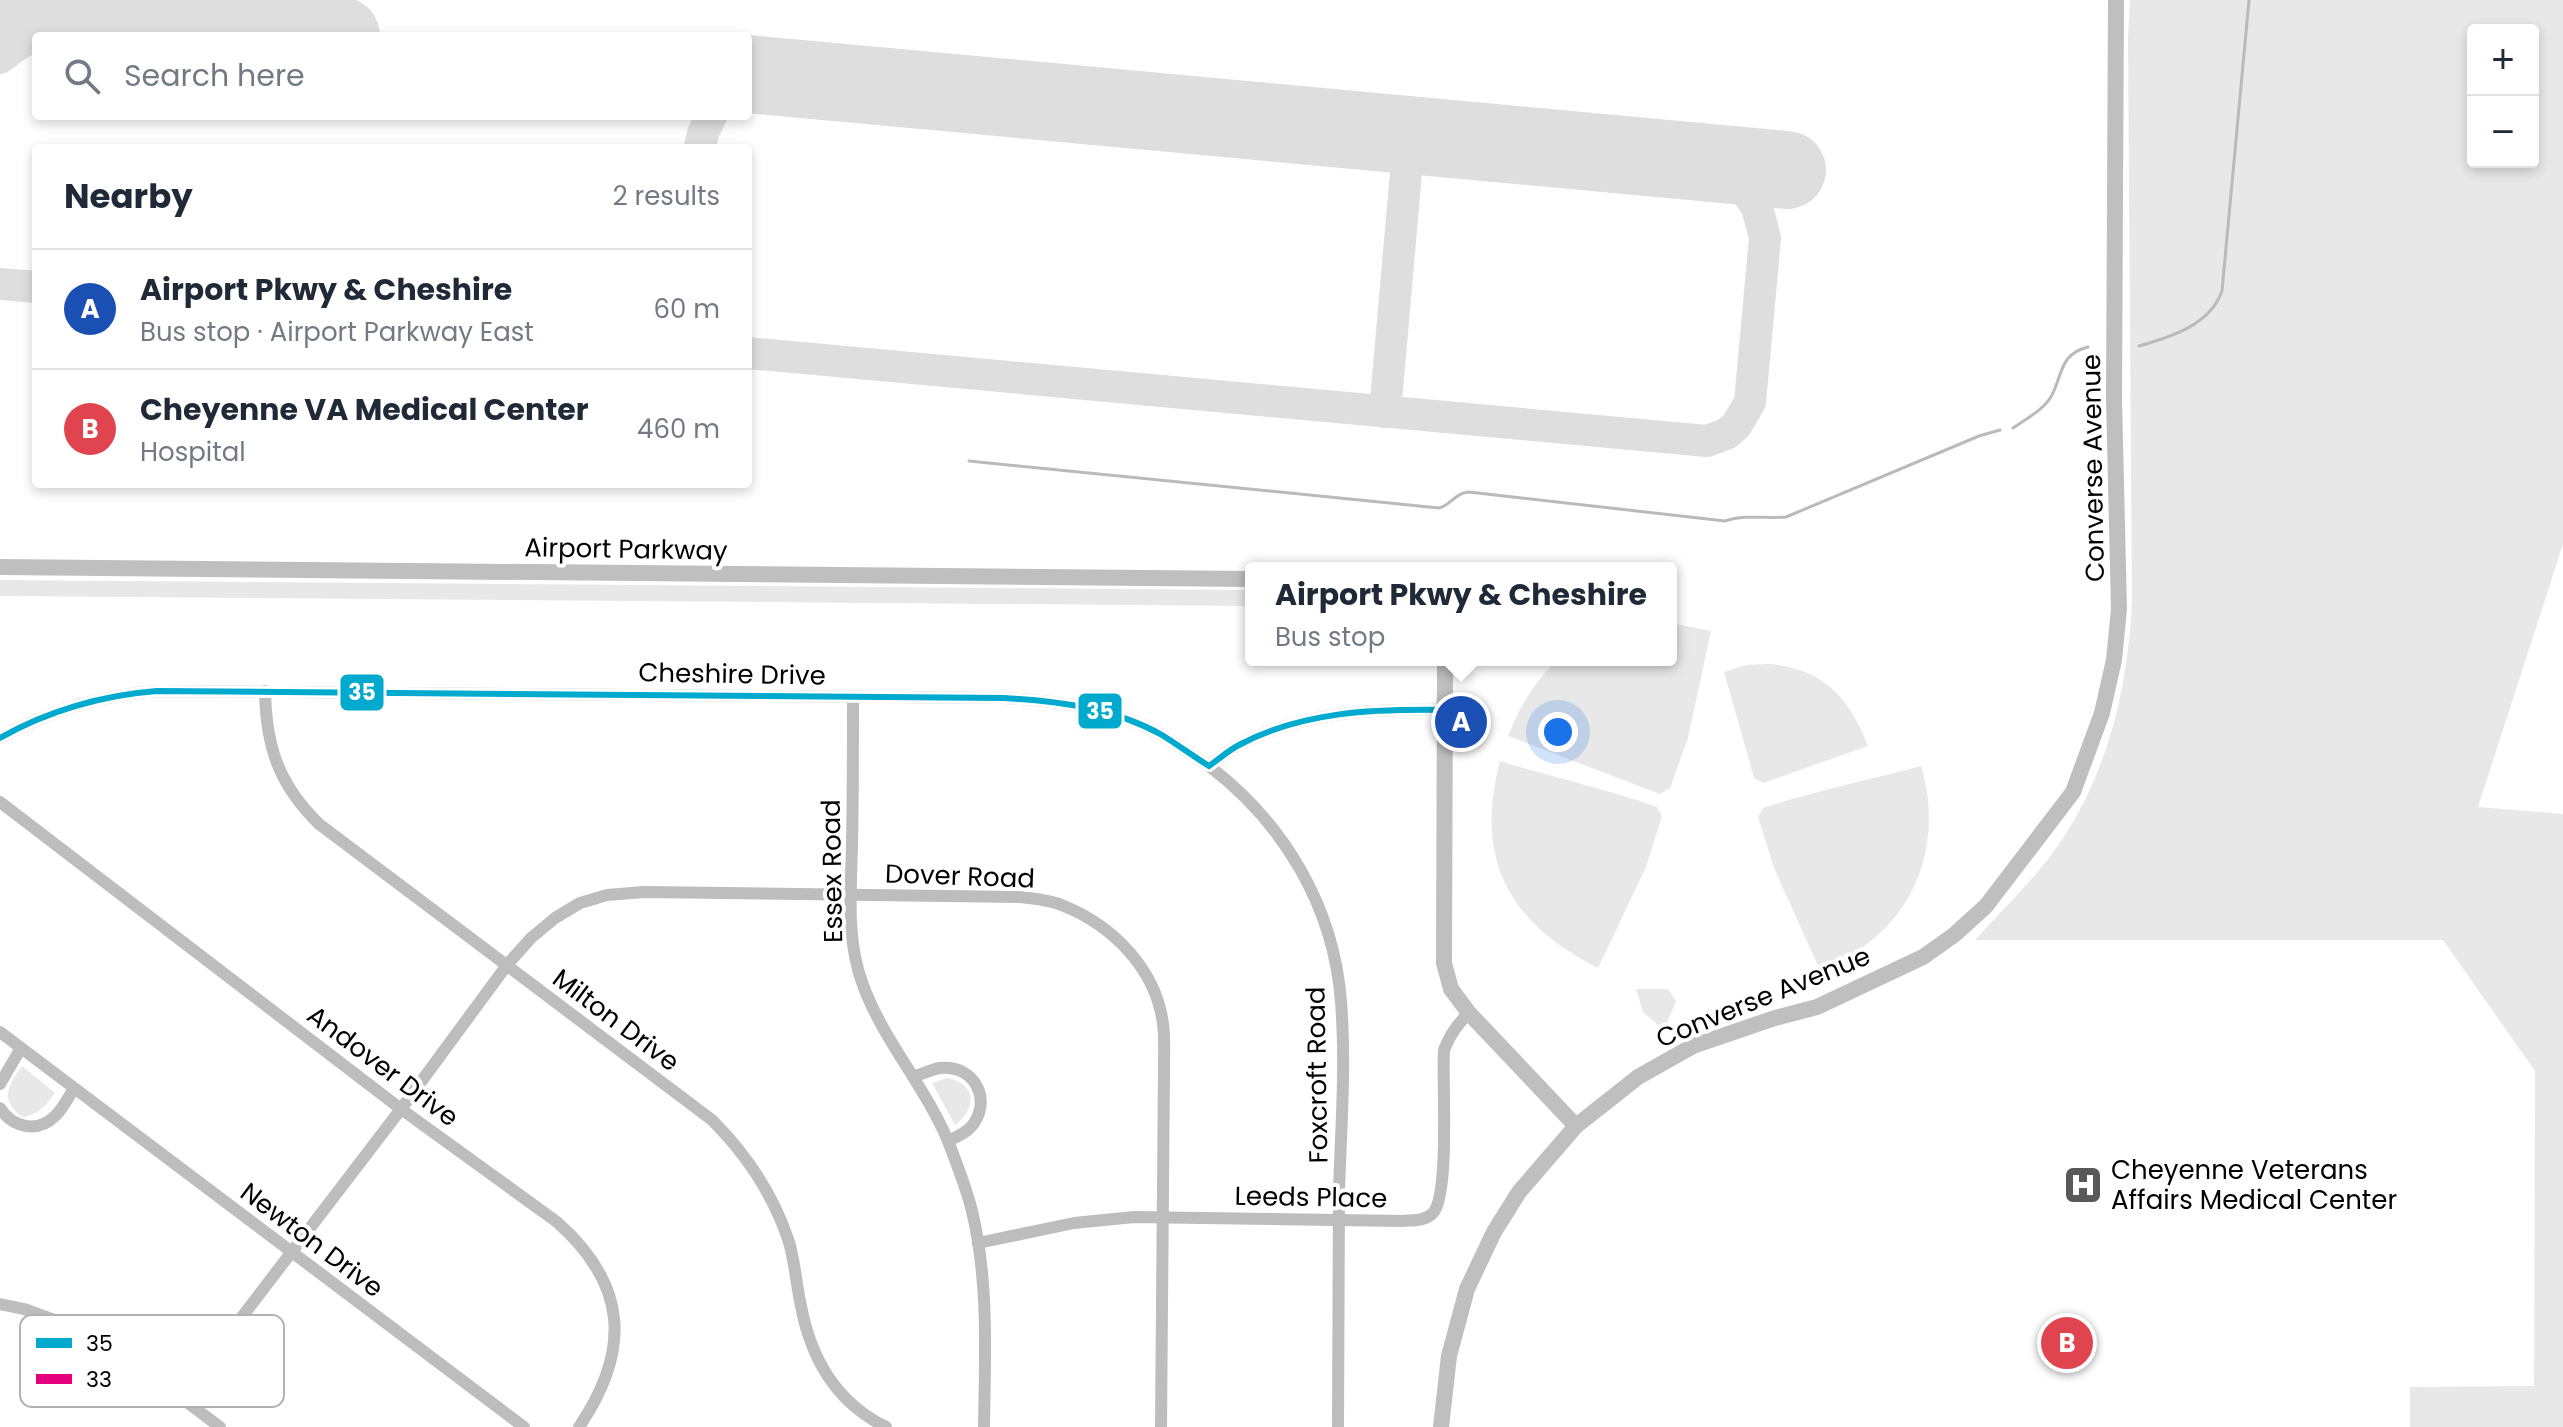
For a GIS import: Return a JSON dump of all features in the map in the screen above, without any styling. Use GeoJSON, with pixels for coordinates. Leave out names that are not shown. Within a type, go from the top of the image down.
{"type":"FeatureCollection","features":[{"type":"Feature","properties":{"kind":"street","name":"Converse Avenue"},"geometry":{"type":"LineString","coordinates":[[1441,1427],[1449,1356],[1467,1289],[1494,1232],[1519,1192],[1576,1126],[1638,1077],[1693,1046],[1817,1007],[1923,957],[1954,935],[1986,906],[2073,792],[2102,713],[2114,660],[2119,609],[2114,399],[2116,0]]}},
{"type":"Feature","properties":{"kind":"street","name":"Airport Parkway"},"geometry":{"type":"LineString","coordinates":[[0,567],[1245,579]]}},
{"type":"Feature","properties":{"kind":"street"},"geometry":{"type":"LineString","coordinates":[[1445,666],[1444,963],[1451,989],[1469,1013],[1576,1126]]}},
{"type":"Feature","properties":{"kind":"street","name":"Cheshire Drive"},"geometry":{"type":"LineString","coordinates":[[0,738],[49,715],[127,693],[170,690],[1004,698],[1081,706],[1122,718],[1160,734],[1209,766]]}},
{"type":"Feature","properties":{"kind":"street","name":"Milton Drive"},"geometry":{"type":"LineString","coordinates":[[265,691],[266,722],[272,751],[283,778],[299,804],[319,824],[712,1120],[737,1145],[768,1190],[779,1215],[789,1244],[805,1329],[823,1370],[853,1406],[886,1427]]}},
{"type":"Feature","properties":{"kind":"street","name":"Essex Road"},"geometry":{"type":"LineString","coordinates":[[853,698],[851,895],[856,963],[874,1011],[915,1076],[948,1141],[971,1209],[985,1311],[984,1427]]}},
{"type":"Feature","properties":{"kind":"street"},"geometry":{"type":"LineString","coordinates":[[1209,766],[1238,745],[1284,725],[1336,713],[1444,710]]}},
{"type":"Feature","properties":{"kind":"street","name":"Foxcroft Road"},"geometry":{"type":"LineString","coordinates":[[1209,766],[1234,785],[1284,841],[1316,898],[1336,966],[1343,1042],[1338,1427]]}},
{"type":"Feature","properties":{"kind":"street","name":"Andover Drive"},"geometry":{"type":"LineString","coordinates":[[0,802],[576,1239],[592,1258],[602,1277],[615,1321],[610,1367],[600,1393],[579,1427]]}},
{"type":"Feature","properties":{"kind":"street","name":"Dover Road"},"geometry":{"type":"LineString","coordinates":[[242,1315],[507,965],[531,938],[580,903],[607,895],[644,892],[1021,897],[1061,904],[1097,922],[1123,943],[1156,994],[1163,1023],[1161,1427]]}},
{"type":"Feature","properties":{"kind":"street","name":"Leeds Place"},"geometry":{"type":"LineString","coordinates":[[978,1243],[1074,1223],[1163,1217],[1418,1220],[1430,1216],[1437,1206],[1442,1181],[1444,1050],[1458,1023],[1469,1013]]}},
{"type":"Feature","properties":{"kind":"street","name":"Newton Drive"},"geometry":{"type":"LineString","coordinates":[[0,1032],[524,1427]]}},
{"type":"Feature","properties":{"kind":"street"},"geometry":{"type":"LineString","coordinates":[[0,1084],[21,1048]]}},
{"type":"Feature","properties":{"kind":"street"},"geometry":{"type":"LineString","coordinates":[[915,1076],[939,1068],[956,1069],[970,1075],[978,1086],[981,1104],[977,1119],[967,1132],[948,1141]]}},
{"type":"Feature","properties":{"kind":"street"},"geometry":{"type":"LineString","coordinates":[[0,1108],[7,1118],[20,1125],[38,1126],[55,1117],[74,1089]]}},
{"type":"Feature","properties":{"kind":"street"},"geometry":{"type":"LineString","coordinates":[[0,1304],[40,1315]]}},
{"type":"Feature","properties":{"kind":"street"},"geometry":{"type":"LineString","coordinates":[[192,1407],[220,1427]]}},
{"type":"Feature","properties":{"kind":"shaded area"},"geometry":{"type":"Polygon","coordinates":[[[2130,0],[2563,0],[2563,544],[2478,807],[2563,814],[2563,1427],[2410,1427],[2410,1387],[2534,1386],[2535,1071],[2443,940],[1975,940],[2041,868],[2063,839],[2096,776],[2118,707],[2132,601],[2130,0]]]}},
{"type":"Feature","properties":{"kind":"shaded area"},"geometry":{"type":"Polygon","coordinates":[[[0,580],[1245,590],[1245,606],[0,596],[0,580]]]}},
{"type":"Feature","properties":{"kind":"shaded area"},"geometry":{"type":"Polygon","coordinates":[[[1677,624],[1711,631],[1688,738],[1670,788],[1660,794],[1508,736],[1528,695],[1551,666],[1677,666],[1677,624]]]}},
{"type":"Feature","properties":{"kind":"shaded area"},"geometry":{"type":"Polygon","coordinates":[[[1769,664],[1805,672],[1832,689],[1852,714],[1868,746],[1763,783],[1754,778],[1724,672],[1746,665],[1769,664]]]}},
{"type":"Feature","properties":{"kind":"shaded area"},"geometry":{"type":"Polygon","coordinates":[[[1500,761],[1657,807],[1662,816],[1646,867],[1598,968],[1541,931],[1521,909],[1506,885],[1496,858],[1492,829],[1493,796],[1500,761]]]}},
{"type":"Feature","properties":{"kind":"shaded area"},"geometry":{"type":"Polygon","coordinates":[[[1921,766],[1928,799],[1928,830],[1923,861],[1913,889],[1897,915],[1876,937],[1850,955],[1819,968],[1774,868],[1758,817],[1763,808],[1921,766]]]}},
{"type":"Feature","properties":{"kind":"shaded area"},"geometry":{"type":"Polygon","coordinates":[[[1636,989],[1668,989],[1676,1001],[1664,1030],[1643,1012],[1636,989]]]}},
{"type":"Feature","properties":{"kind":"shaded area"},"geometry":{"type":"Polygon","coordinates":[[[22,1066],[55,1093],[41,1109],[22,1117],[11,1105],[8,1093],[22,1066]]]}},
{"type":"Feature","properties":{"kind":"shaded area"},"geometry":{"type":"Polygon","coordinates":[[[947,1078],[964,1085],[969,1091],[970,1104],[955,1125],[932,1083],[947,1078]]]}},
{"type":"Feature","properties":{"kind":"waterway"},"geometry":{"type":"LineString","coordinates":[[2139,346],[2176,334],[2199,321],[2216,303],[2222,291],[2249,0]]}},
{"type":"Feature","properties":{"kind":"waterway"},"geometry":{"type":"LineString","coordinates":[[2013,428],[2035,413],[2052,395],[2067,359],[2088,347]]}},
{"type":"Feature","properties":{"kind":"waterway"},"geometry":{"type":"LineString","coordinates":[[969,461],[1439,508],[1460,494],[1469,492],[1725,521],[1748,517],[1786,517],[2000,430]]}},
{"type":"Feature","properties":{"kind":"taxiway"},"geometry":{"type":"LineString","coordinates":[[0,16],[10,34],[11,44],[6,53]]}},
{"type":"Feature","properties":{"kind":"taxiway"},"geometry":{"type":"LineString","coordinates":[[43,32],[75,22],[127,16]]}},
{"type":"Feature","properties":{"kind":"taxiway"},"geometry":{"type":"LineString","coordinates":[[0,58],[32,37]]}},
{"type":"Feature","properties":{"kind":"taxiway"},"geometry":{"type":"LineString","coordinates":[[752,84],[784,77]]}},
{"type":"Feature","properties":{"kind":"taxiway"},"geometry":{"type":"LineString","coordinates":[[701,144],[709,120]]}},
{"type":"Feature","properties":{"kind":"taxiway"},"geometry":{"type":"LineString","coordinates":[[1370,132],[1394,140],[1402,148],[1407,161],[1385,412]]}},
{"type":"Feature","properties":{"kind":"taxiway"},"geometry":{"type":"LineString","coordinates":[[752,353],[1707,441],[1726,434],[1736,426],[1750,402],[1765,238],[1757,207],[1742,186],[1720,171],[1679,160]]}},
{"type":"Feature","properties":{"kind":"taxiway"},"geometry":{"type":"LineString","coordinates":[[0,284],[32,287]]}},
{"type":"Feature","properties":{"kind":"runway"},"geometry":{"type":"LineString","coordinates":[[0,4],[298,32]]}},
{"type":"Feature","properties":{"kind":"runway"},"geometry":{"type":"LineString","coordinates":[[752,74],[1787,170]]}},
{"type":"Feature","properties":{"kind":"transit line","name":"35"},"geometry":{"type":"LineString","coordinates":[[0,738],[76,706],[116,696],[157,691],[1004,698],[1065,704],[1125,718],[1162,735],[1209,766],[1235,747],[1288,725],[1339,714],[1444,710]]}},
{"type":"Feature","properties":{"kind":"place","name":"Airport Pkwy & Cheshire"},"geometry":{"type":"Point","coordinates":[1461,722]}},
{"type":"Feature","properties":{"kind":"place","name":"Cheyenne Veterans Affairs Medical Center"},"geometry":{"type":"Point","coordinates":[2083,1185]}},
{"type":"Feature","properties":{"kind":"place","name":"Cheyenne VA Medical Center"},"geometry":{"type":"Point","coordinates":[2067,1343]}}]}
